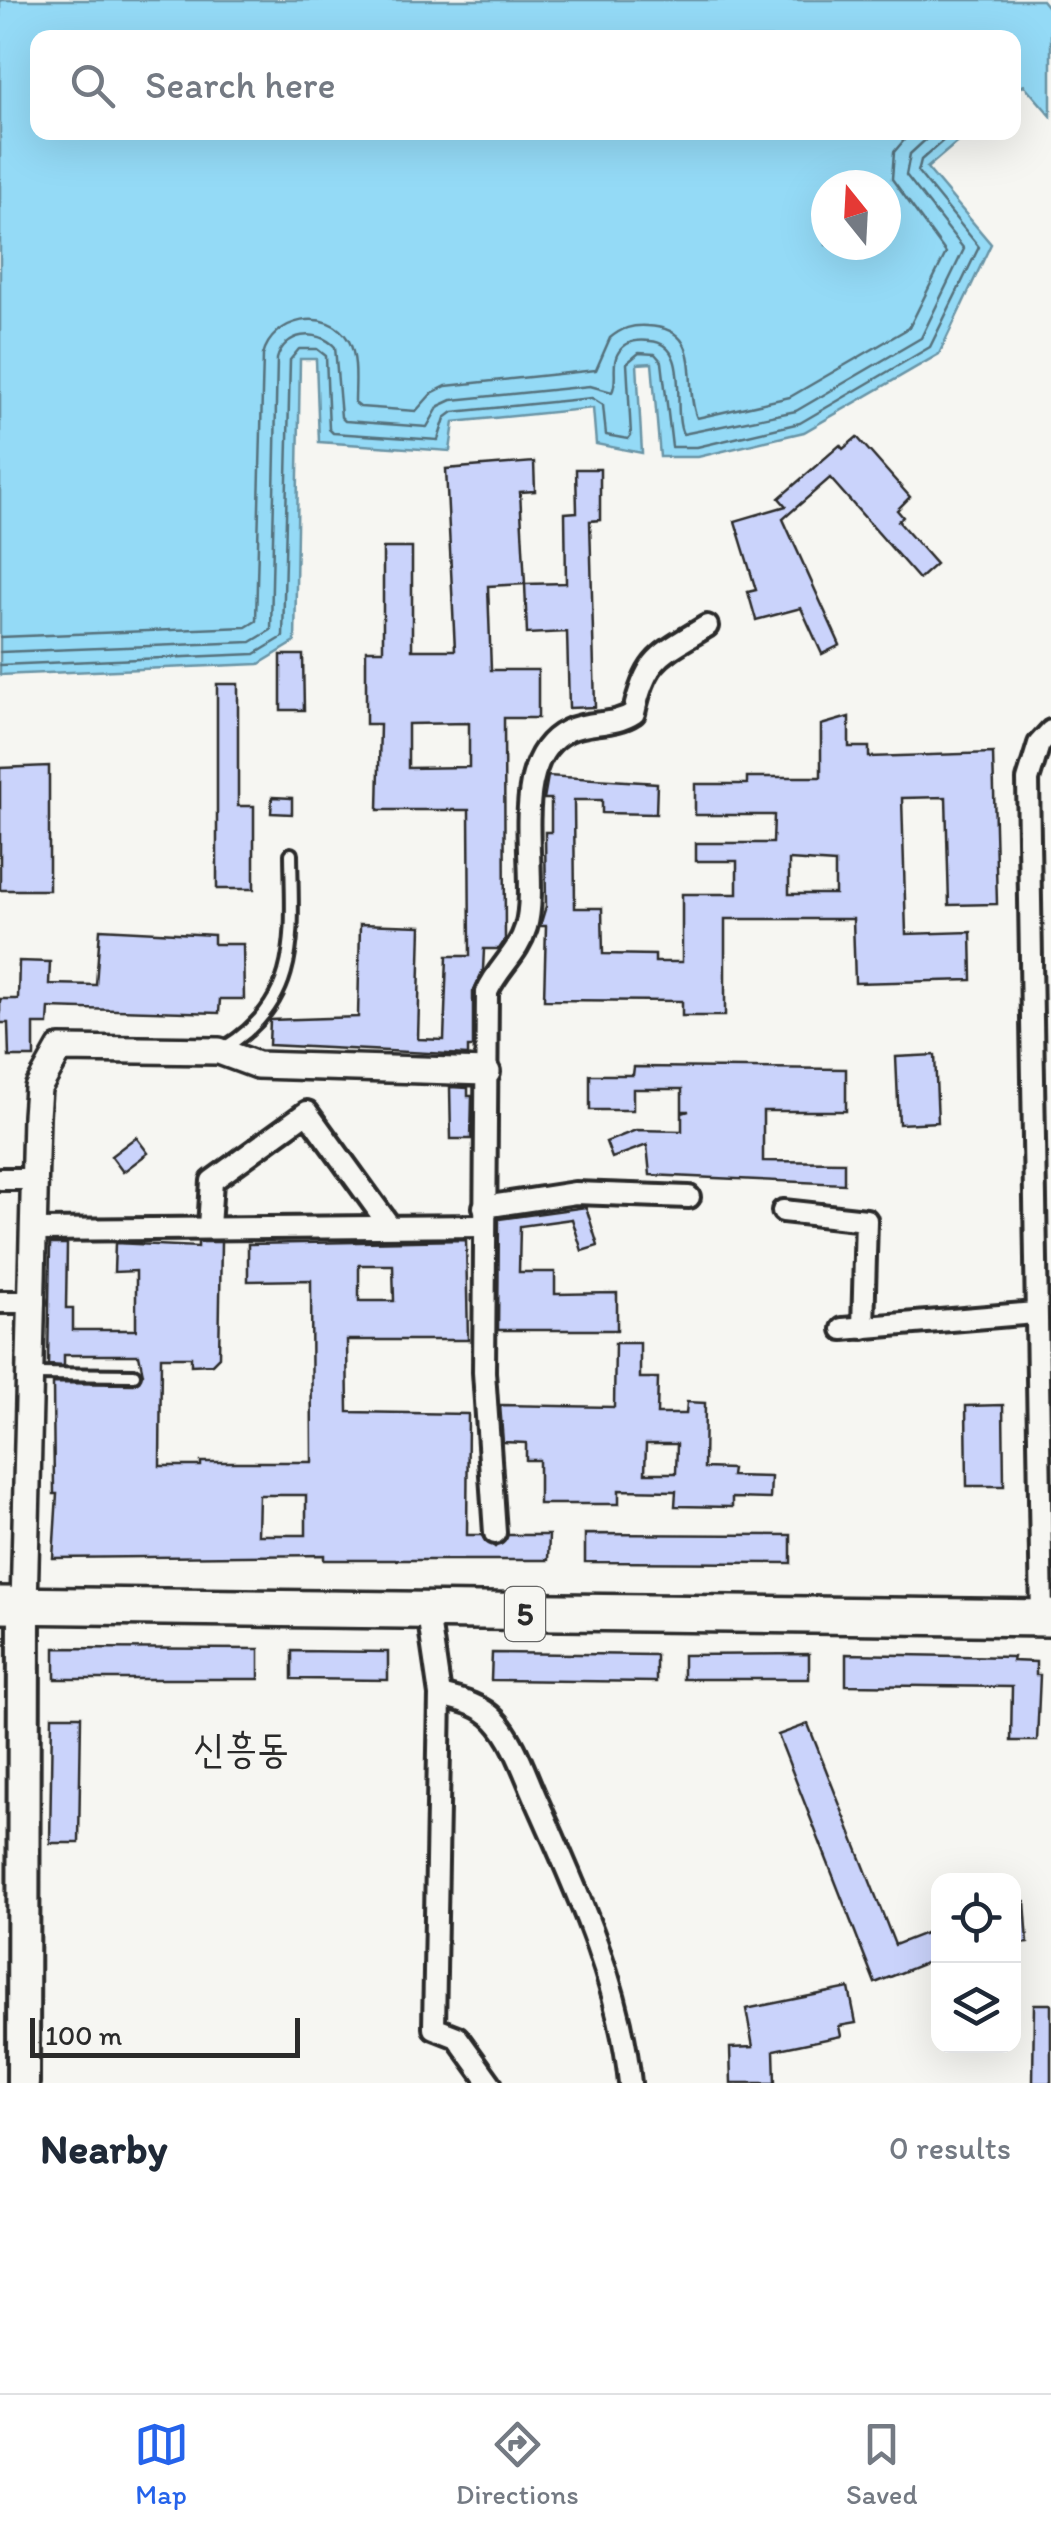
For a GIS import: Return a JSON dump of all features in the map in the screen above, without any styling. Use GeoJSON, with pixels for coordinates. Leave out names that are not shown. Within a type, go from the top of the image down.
{"type":"FeatureCollection","features":[{"type":"Feature","properties":{"kind":"highway","name":"5"},"geometry":{"type":"LineString","coordinates":[[12,1606],[1048,1626]]}},
{"type":"Feature","properties":{"kind":"main road"},"geometry":{"type":"LineString","coordinates":[[12,1606],[11,2038],[23,2083]]}},
{"type":"Feature","properties":{"kind":"street"},"geometry":{"type":"LineString","coordinates":[[495,1533],[484,1372],[487,992],[497,971],[512,959],[527,924],[531,783],[545,752],[568,731],[621,722],[634,713],[642,676],[654,658],[706,626]]}},
{"type":"Feature","properties":{"kind":"street"},"geometry":{"type":"LineString","coordinates":[[1048,1626],[1034,1313],[1028,780],[1040,744],[1051,731]]}},
{"type":"Feature","properties":{"kind":"street"},"geometry":{"type":"LineString","coordinates":[[12,1606],[32,1374],[38,1088],[60,1048],[219,1052],[256,1065],[487,1072]]}},
{"type":"Feature","properties":{"kind":"street"},"geometry":{"type":"LineString","coordinates":[[209,1228],[212,1181],[307,1112],[389,1225]]}},
{"type":"Feature","properties":{"kind":"street"},"geometry":{"type":"LineString","coordinates":[[0,1179],[36,1179]]}},
{"type":"Feature","properties":{"kind":"street"},"geometry":{"type":"LineString","coordinates":[[36,1230],[389,1225],[483,1216],[575,1193],[690,1197]]}},
{"type":"Feature","properties":{"kind":"street"},"geometry":{"type":"LineString","coordinates":[[784,1212],[866,1220],[853,1328],[1034,1313]]}},
{"type":"Feature","properties":{"kind":"street"},"geometry":{"type":"LineString","coordinates":[[0,1302],[34,1302]]}},
{"type":"Feature","properties":{"kind":"street"},"geometry":{"type":"LineString","coordinates":[[428,1613],[440,1695],[434,2028],[457,2037],[490,2083]]}},
{"type":"Feature","properties":{"kind":"street"},"geometry":{"type":"LineString","coordinates":[[440,1695],[474,1703],[495,1720],[511,1744],[568,1871],[619,2007],[630,2083]]}},
{"type":"Feature","properties":{"kind":"lane"},"geometry":{"type":"LineString","coordinates":[[219,1052],[245,1036],[286,985],[292,928],[291,854]]}},
{"type":"Feature","properties":{"kind":"lane"},"geometry":{"type":"LineString","coordinates":[[32,1374],[134,1375]]}},
{"type":"Feature","properties":{"kind":"water"},"geometry":{"type":"Polygon","coordinates":[[[0,0],[1042,0],[1051,11],[1051,116],[1024,85],[1021,87],[1021,30],[30,30],[30,140],[960,140],[927,168],[991,244],[939,354],[804,432],[698,457],[660,457],[652,363],[637,364],[642,453],[596,444],[593,408],[454,422],[450,451],[319,442],[316,359],[300,359],[295,642],[259,664],[0,675],[0,0]]]}},
{"type":"Feature","properties":{"kind":"building"},"geometry":{"type":"Polygon","coordinates":[[[857,437],[910,497],[897,510],[903,517],[898,521],[936,564],[919,579],[830,478],[783,519],[840,645],[822,654],[801,608],[756,620],[748,592],[756,590],[735,521],[786,506],[779,498],[840,445],[843,449],[857,437]]]}},
{"type":"Feature","properties":{"kind":"building"},"geometry":{"type":"Polygon","coordinates":[[[534,462],[535,491],[520,492],[525,584],[488,586],[491,670],[538,670],[538,718],[504,718],[505,940],[499,949],[484,949],[483,970],[473,992],[473,1047],[468,1047],[468,1055],[269,1045],[270,1020],[358,1017],[360,924],[421,926],[418,1039],[444,1040],[447,956],[470,956],[469,810],[378,810],[380,724],[366,724],[366,650],[383,650],[383,548],[412,548],[412,650],[455,650],[446,469],[534,462]],[[469,723],[408,724],[408,768],[469,767],[469,723]]]}},
{"type":"Feature","properties":{"kind":"building"},"geometry":{"type":"Polygon","coordinates":[[[576,469],[600,469],[600,520],[590,521],[595,707],[569,708],[567,632],[527,634],[525,584],[566,583],[565,513],[577,512],[576,469]]]}},
{"type":"Feature","properties":{"kind":"building"},"geometry":{"type":"Polygon","coordinates":[[[281,655],[303,655],[304,710],[281,710],[281,655]]]}},
{"type":"Feature","properties":{"kind":"building"},"geometry":{"type":"Polygon","coordinates":[[[217,684],[238,684],[238,806],[254,806],[254,889],[217,889],[217,684]]]}},
{"type":"Feature","properties":{"kind":"building"},"geometry":{"type":"Polygon","coordinates":[[[849,717],[849,747],[869,747],[869,757],[993,753],[997,904],[949,905],[946,797],[902,798],[906,934],[971,932],[972,980],[855,983],[853,919],[725,919],[725,1016],[682,1016],[682,1001],[544,1000],[546,926],[540,926],[546,906],[545,832],[551,832],[551,799],[544,799],[548,776],[657,783],[656,814],[602,813],[602,800],[574,800],[575,908],[602,908],[603,954],[655,955],[655,962],[682,962],[682,894],[737,894],[737,861],[696,861],[696,843],[773,843],[774,815],[695,815],[695,784],[747,784],[747,777],[821,777],[821,725],[849,717]],[[789,860],[789,894],[835,894],[835,863],[789,860]]]}},
{"type":"Feature","properties":{"kind":"building"},"geometry":{"type":"Polygon","coordinates":[[[49,766],[49,890],[0,890],[0,768],[49,766]]]}},
{"type":"Feature","properties":{"kind":"building"},"geometry":{"type":"Polygon","coordinates":[[[272,797],[292,798],[292,814],[271,813],[272,797]]]}},
{"type":"Feature","properties":{"kind":"building"},"geometry":{"type":"Polygon","coordinates":[[[100,929],[214,935],[214,944],[243,944],[244,999],[220,999],[219,1013],[49,1008],[48,1024],[34,1024],[34,1057],[9,1057],[8,1023],[0,1023],[0,999],[18,999],[19,961],[50,962],[49,984],[96,985],[100,929]]]}},
{"type":"Feature","properties":{"kind":"building"},"geometry":{"type":"Polygon","coordinates":[[[935,1055],[938,1122],[899,1124],[896,1057],[935,1055]]]}},
{"type":"Feature","properties":{"kind":"building"},"geometry":{"type":"Polygon","coordinates":[[[634,1067],[846,1069],[846,1111],[763,1111],[763,1161],[844,1162],[844,1184],[650,1175],[647,1145],[612,1158],[606,1142],[636,1130],[682,1131],[682,1113],[689,1111],[682,1111],[682,1089],[633,1089],[633,1110],[590,1110],[590,1075],[633,1075],[634,1067]]]}},
{"type":"Feature","properties":{"kind":"building"},"geometry":{"type":"Polygon","coordinates":[[[450,1087],[468,1088],[468,1096],[472,1096],[471,1139],[451,1139],[450,1087]]]}},
{"type":"Feature","properties":{"kind":"building"},"geometry":{"type":"Polygon","coordinates":[[[136,1137],[148,1153],[123,1172],[111,1156],[136,1137]]]}},
{"type":"Feature","properties":{"kind":"building"},"geometry":{"type":"Polygon","coordinates":[[[586,1207],[598,1246],[582,1251],[572,1219],[520,1226],[519,1272],[555,1272],[555,1294],[617,1293],[617,1330],[498,1330],[499,1219],[586,1207]]]}},
{"type":"Feature","properties":{"kind":"building"},"geometry":{"type":"Polygon","coordinates":[[[466,1240],[468,1340],[347,1340],[348,1412],[468,1414],[467,1535],[481,1535],[495,1547],[508,1535],[549,1535],[548,1560],[324,1560],[324,1555],[53,1558],[57,1494],[53,1383],[134,1384],[143,1374],[139,1355],[64,1355],[64,1366],[48,1365],[50,1244],[67,1244],[66,1308],[73,1308],[73,1330],[136,1330],[136,1271],[114,1272],[115,1243],[198,1247],[198,1242],[221,1242],[219,1357],[212,1364],[191,1365],[191,1357],[161,1357],[160,1466],[312,1462],[311,1280],[248,1281],[248,1244],[466,1240]],[[359,1265],[359,1301],[394,1301],[393,1265],[359,1265]],[[259,1495],[258,1535],[306,1535],[306,1495],[259,1495]]]}},
{"type":"Feature","properties":{"kind":"building"},"geometry":{"type":"Polygon","coordinates":[[[615,1343],[640,1343],[640,1378],[658,1378],[657,1414],[686,1414],[687,1402],[705,1403],[704,1468],[732,1469],[731,1476],[771,1477],[770,1499],[732,1498],[732,1507],[675,1506],[676,1491],[619,1490],[619,1504],[539,1504],[539,1460],[526,1460],[526,1443],[503,1442],[500,1405],[614,1407],[615,1343]],[[646,1444],[645,1473],[676,1473],[677,1444],[646,1444]]]}},
{"type":"Feature","properties":{"kind":"building"},"geometry":{"type":"Polygon","coordinates":[[[1003,1405],[1004,1486],[967,1486],[966,1406],[1003,1405]]]}},
{"type":"Feature","properties":{"kind":"building"},"geometry":{"type":"Polygon","coordinates":[[[585,1534],[791,1535],[791,1563],[585,1562],[585,1534]]]}},
{"type":"Feature","properties":{"kind":"building"},"geometry":{"type":"Polygon","coordinates":[[[55,1648],[259,1649],[259,1679],[55,1679],[55,1648]]]}},
{"type":"Feature","properties":{"kind":"building"},"geometry":{"type":"Polygon","coordinates":[[[292,1651],[388,1652],[388,1680],[292,1679],[292,1651]]]}},
{"type":"Feature","properties":{"kind":"building"},"geometry":{"type":"Polygon","coordinates":[[[492,1653],[656,1655],[656,1682],[491,1680],[492,1653]]]}},
{"type":"Feature","properties":{"kind":"building"},"geometry":{"type":"Polygon","coordinates":[[[809,1654],[809,1679],[683,1679],[683,1655],[809,1654]]]}},
{"type":"Feature","properties":{"kind":"building"},"geometry":{"type":"Polygon","coordinates":[[[846,1654],[1013,1657],[1012,1661],[1036,1662],[1036,1675],[1040,1675],[1037,1741],[1011,1741],[1012,1687],[846,1685],[846,1654]]]}},
{"type":"Feature","properties":{"kind":"building"},"geometry":{"type":"Polygon","coordinates":[[[52,1716],[81,1716],[79,1843],[50,1843],[52,1716]]]}},
{"type":"Feature","properties":{"kind":"building"},"geometry":{"type":"Polygon","coordinates":[[[808,1724],[895,1945],[931,1931],[931,1961],[875,1983],[778,1735],[808,1724]]]}},
{"type":"Feature","properties":{"kind":"building"},"geometry":{"type":"Polygon","coordinates":[[[1021,1901],[1025,1901],[1028,1943],[1021,1944],[1021,1901]]]}},
{"type":"Feature","properties":{"kind":"building"},"geometry":{"type":"Polygon","coordinates":[[[849,1988],[856,2023],[839,2026],[841,2036],[774,2050],[775,2083],[731,2083],[730,2048],[753,2047],[746,2009],[849,1988]]]}},
{"type":"Feature","properties":{"kind":"building"},"geometry":{"type":"Polygon","coordinates":[[[1034,2004],[1051,2004],[1051,2083],[1033,2083],[1034,2004]]]}},
{"type":"Feature","properties":{"kind":"district","name":"신흥동"},"geometry":{"type":"Point","coordinates":[241,1748]}}]}
